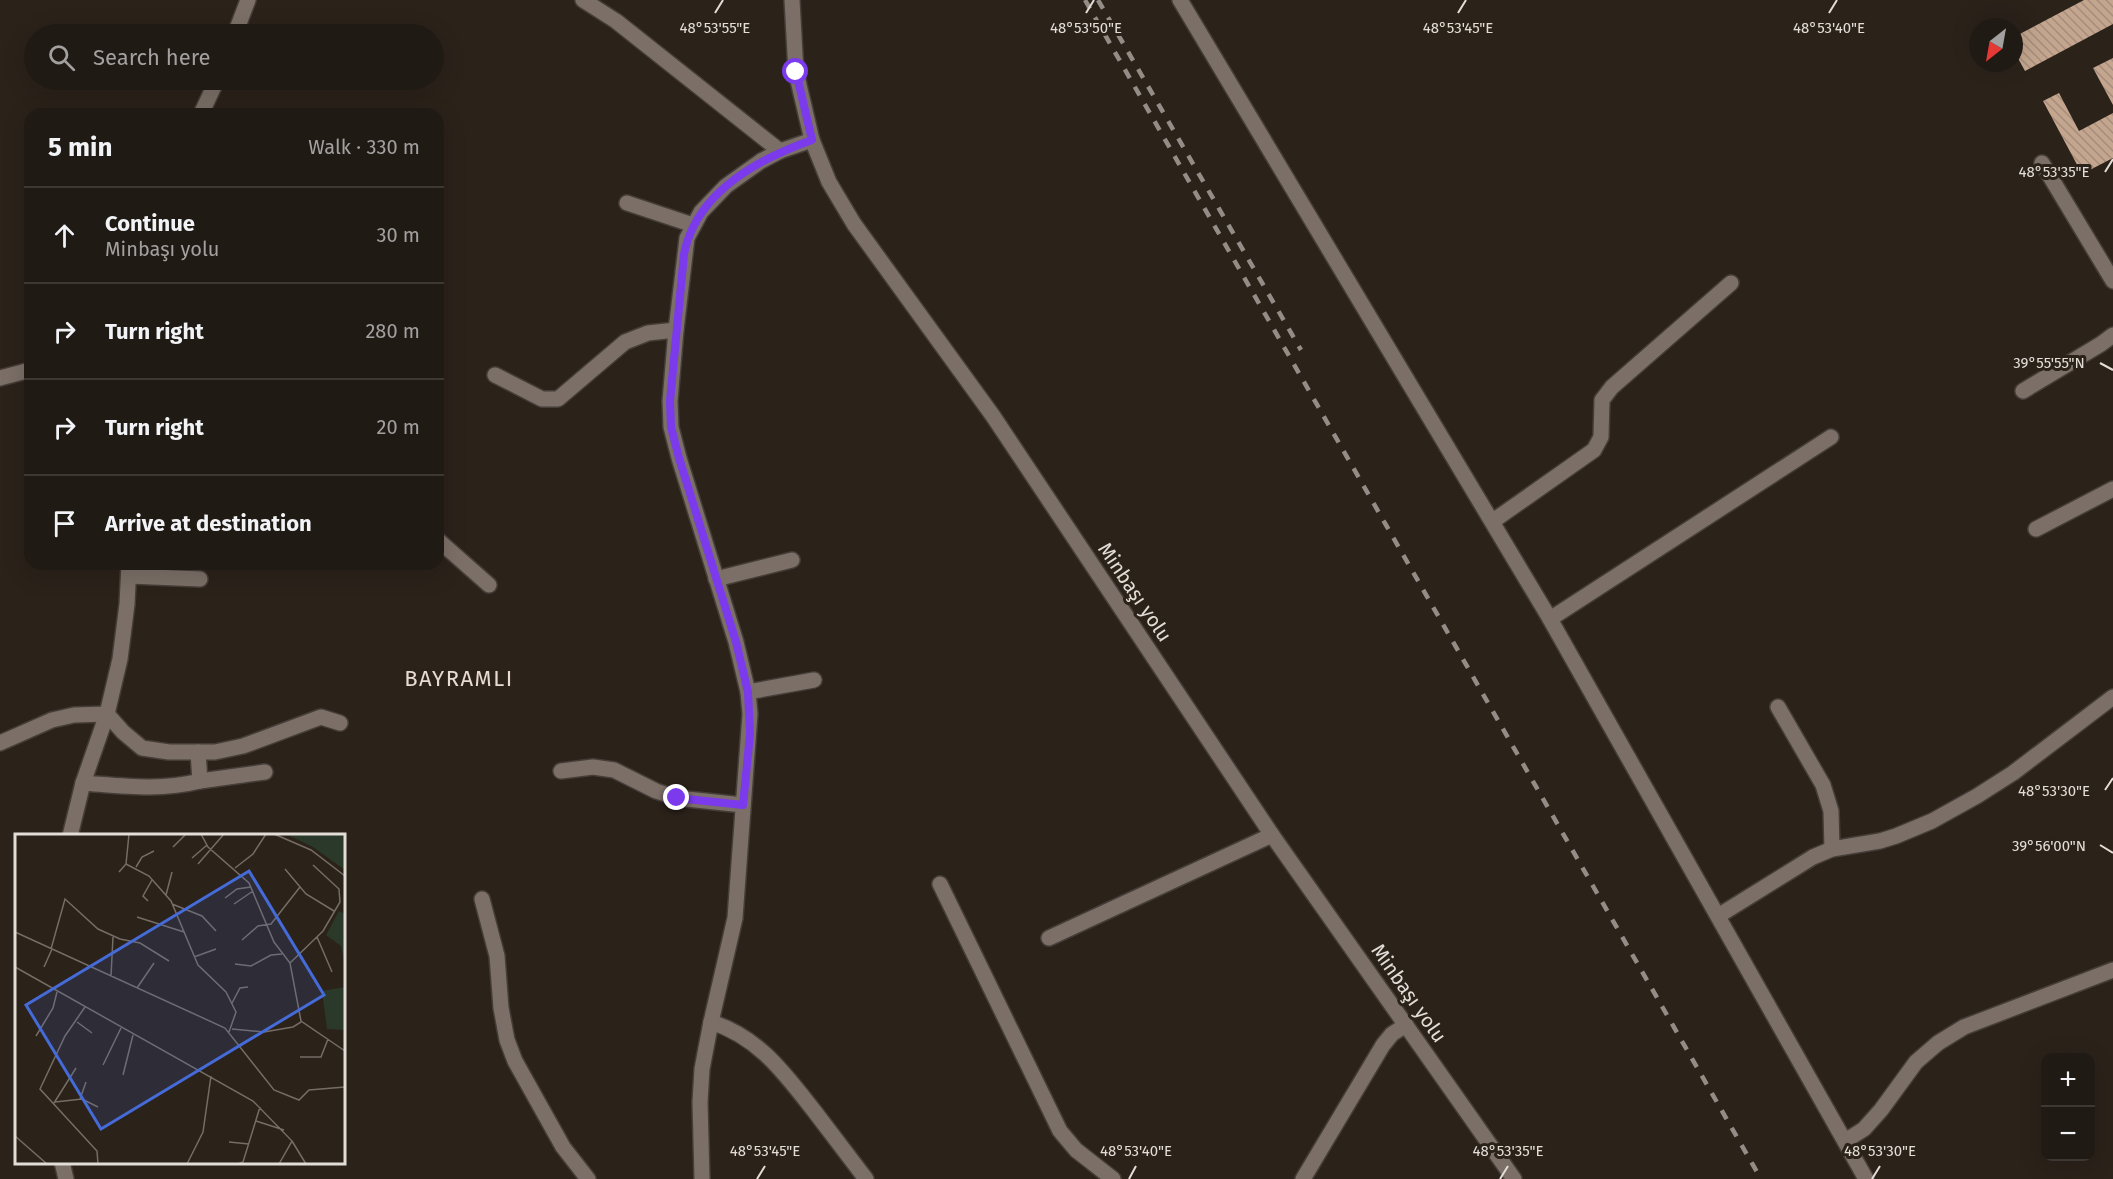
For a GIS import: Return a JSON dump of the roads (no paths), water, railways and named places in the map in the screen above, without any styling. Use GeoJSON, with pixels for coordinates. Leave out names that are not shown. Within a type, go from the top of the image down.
{"type":"FeatureCollection","features":[{"type":"Feature","properties":{"kind":"street"},"geometry":{"type":"LineString","coordinates":[[239,24],[248,0]]}},
{"type":"Feature","properties":{"kind":"street"},"geometry":{"type":"LineString","coordinates":[[583,0],[616,21],[780,151]]}},
{"type":"Feature","properties":{"kind":"street","name":"Minbaşı yolu"},"geometry":{"type":"LineString","coordinates":[[792,0],[796,72],[812,140],[829,182],[854,224],[993,416],[1272,835],[1514,1179]]}},
{"type":"Feature","properties":{"kind":"street"},"geometry":{"type":"LineString","coordinates":[[1180,0],[1493,521],[1866,1179]]}},
{"type":"Feature","properties":{"kind":"street"},"geometry":{"type":"LineString","coordinates":[[204,108],[212,90]]}},
{"type":"Feature","properties":{"kind":"street"},"geometry":{"type":"LineString","coordinates":[[702,1179],[700,1102],[702,1069],[735,918],[750,734],[748,692],[736,642],[671,427],[670,401],[684,254],[687,238],[701,212],[726,186],[761,161],[780,151],[812,140]]}},
{"type":"Feature","properties":{"kind":"street"},"geometry":{"type":"LineString","coordinates":[[2042,163],[2113,281]]}},
{"type":"Feature","properties":{"kind":"street"},"geometry":{"type":"LineString","coordinates":[[627,203],[693,225]]}},
{"type":"Feature","properties":{"kind":"street"},"geometry":{"type":"LineString","coordinates":[[1493,521],[1594,450],[1601,437],[1602,400],[1612,387],[1731,283]]}},
{"type":"Feature","properties":{"kind":"street"},"geometry":{"type":"LineString","coordinates":[[495,375],[542,399],[558,399],[625,342],[648,333],[676,330]]}},
{"type":"Feature","properties":{"kind":"street"},"geometry":{"type":"LineString","coordinates":[[2023,391],[2101,345],[2113,335]]}},
{"type":"Feature","properties":{"kind":"street"},"geometry":{"type":"LineString","coordinates":[[0,378],[24,372]]}},
{"type":"Feature","properties":{"kind":"street"},"geometry":{"type":"LineString","coordinates":[[1550,619],[1832,437]]}},
{"type":"Feature","properties":{"kind":"street"},"geometry":{"type":"LineString","coordinates":[[2036,529],[2113,489]]}},
{"type":"Feature","properties":{"kind":"street"},"geometry":{"type":"LineString","coordinates":[[444,545],[489,585]]}},
{"type":"Feature","properties":{"kind":"street"},"geometry":{"type":"LineString","coordinates":[[716,579],[792,560]]}},
{"type":"Feature","properties":{"kind":"street"},"geometry":{"type":"LineString","coordinates":[[70,834],[83,783],[107,714],[120,658],[129,570],[200,579]]}},
{"type":"Feature","properties":{"kind":"street"},"geometry":{"type":"LineString","coordinates":[[748,692],[814,680]]}},
{"type":"Feature","properties":{"kind":"street"},"geometry":{"type":"LineString","coordinates":[[1718,916],[1813,857],[1832,849],[1880,841],[1941,816],[2013,773],[2113,697]]}},
{"type":"Feature","properties":{"kind":"street"},"geometry":{"type":"LineString","coordinates":[[1778,707],[1823,785],[1831,812],[1832,849]]}},
{"type":"Feature","properties":{"kind":"street"},"geometry":{"type":"LineString","coordinates":[[0,744],[52,720],[74,715],[107,714]]}},
{"type":"Feature","properties":{"kind":"street"},"geometry":{"type":"LineString","coordinates":[[107,714],[142,748],[169,752],[215,752],[243,746],[321,717],[340,723]]}},
{"type":"Feature","properties":{"kind":"street"},"geometry":{"type":"LineString","coordinates":[[198,752],[200,781]]}},
{"type":"Feature","properties":{"kind":"street"},"geometry":{"type":"LineString","coordinates":[[561,771],[593,767],[614,770],[656,791],[677,798],[743,805]]}},
{"type":"Feature","properties":{"kind":"street"},"geometry":{"type":"LineString","coordinates":[[83,783],[176,787],[200,781],[265,772]]}},
{"type":"Feature","properties":{"kind":"street"},"geometry":{"type":"LineString","coordinates":[[1049,938],[1272,835]]}},
{"type":"Feature","properties":{"kind":"street"},"geometry":{"type":"LineString","coordinates":[[940,884],[1060,1131],[1076,1150],[1113,1179]]}},
{"type":"Feature","properties":{"kind":"street"},"geometry":{"type":"LineString","coordinates":[[482,898],[496,956],[507,1040],[514,1061],[562,1147],[588,1179]]}},
{"type":"Feature","properties":{"kind":"street"},"geometry":{"type":"LineString","coordinates":[[1845,1141],[1864,1129],[1916,1062],[1938,1043],[1964,1027],[2113,970]]}},
{"type":"Feature","properties":{"kind":"street"},"geometry":{"type":"LineString","coordinates":[[711,1022],[743,1036],[781,1068],[866,1179]]}},
{"type":"Feature","properties":{"kind":"street"},"geometry":{"type":"LineString","coordinates":[[1303,1179],[1383,1045],[1392,1034],[1406,1025]]}},
{"type":"Feature","properties":{"kind":"street"},"geometry":{"type":"LineString","coordinates":[[62,1164],[66,1179]]}},
{"type":"Feature","properties":{"kind":"railway"},"geometry":{"type":"LineString","coordinates":[[1085,0],[1761,1179]]}},
{"type":"Feature","properties":{"kind":"railway"},"geometry":{"type":"LineString","coordinates":[[1098,0],[1301,350]]}},
{"type":"Feature","properties":{"kind":"district","name":"BAYRAMLI"},"geometry":{"type":"Point","coordinates":[459,678]}}]}
